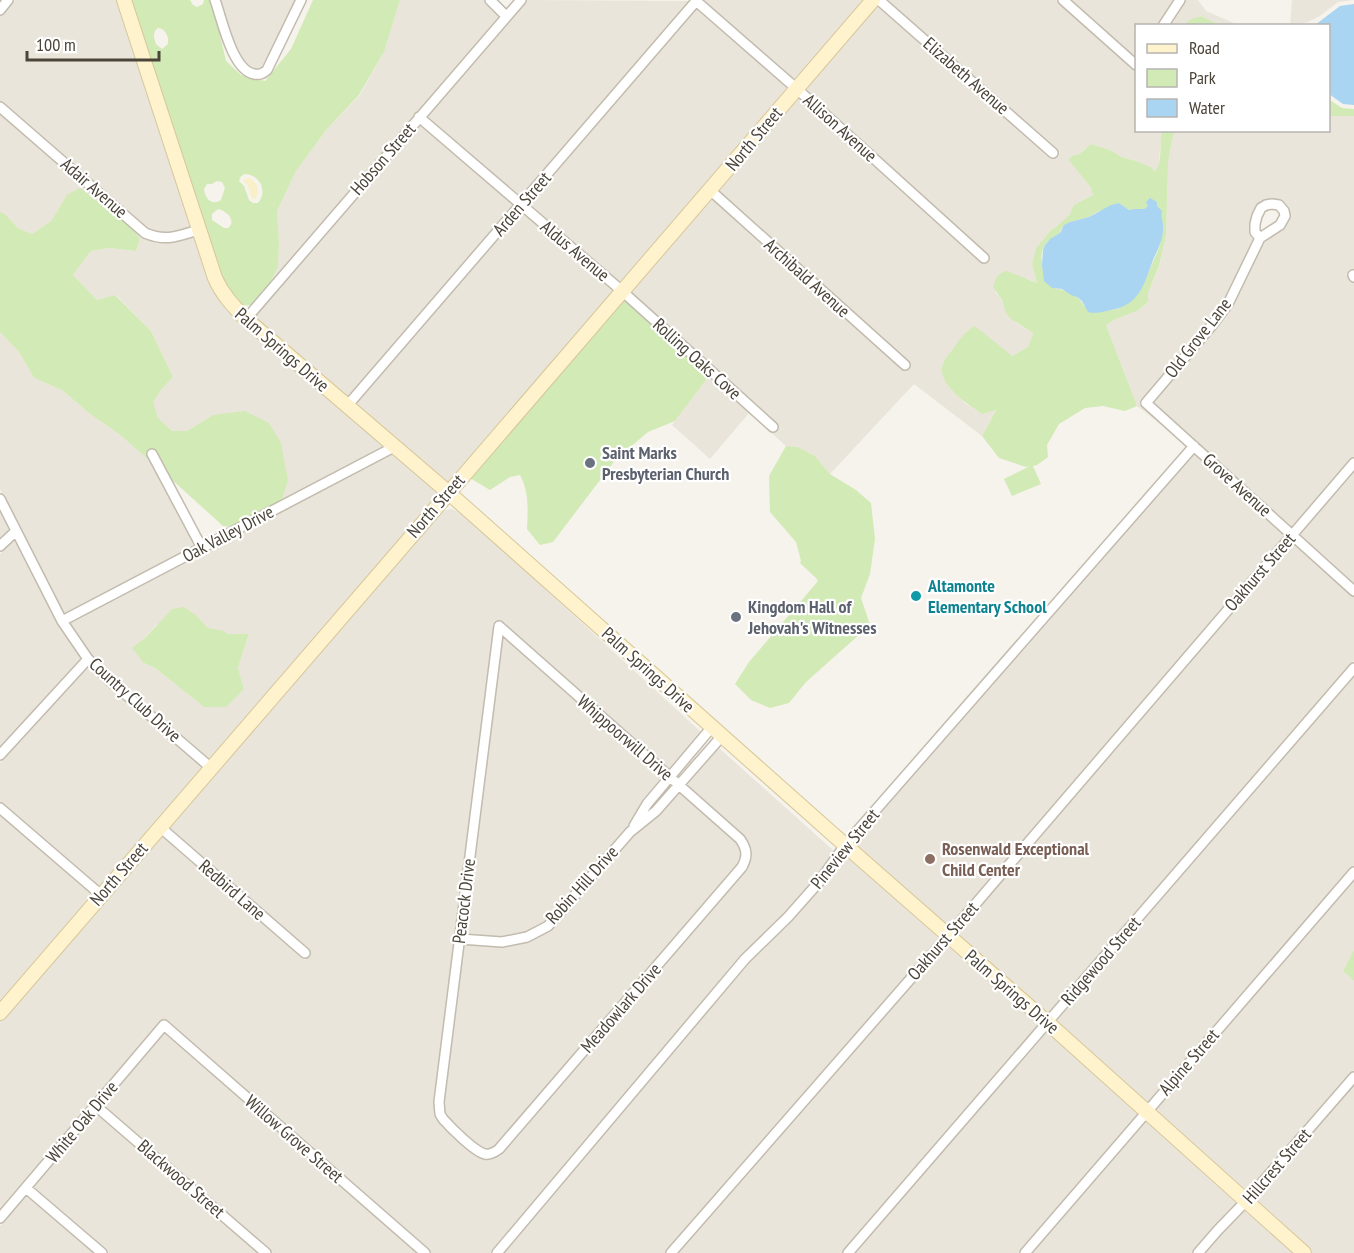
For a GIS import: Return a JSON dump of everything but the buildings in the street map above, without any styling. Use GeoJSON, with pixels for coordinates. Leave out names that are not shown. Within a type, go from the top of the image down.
{"type":"FeatureCollection","features":[{"type":"Feature","properties":{"kind":"street"},"geometry":{"type":"LineString","coordinates":[[0,10],[8,0]]}},
{"type":"Feature","properties":{"kind":"street","name":"Palm Springs Drive"},"geometry":{"type":"LineString","coordinates":[[124,0],[198,230],[220,289],[230,303],[449,493],[1048,1023],[1304,1253]]}},
{"type":"Feature","properties":{"kind":"street"},"geometry":{"type":"LineString","coordinates":[[215,0],[234,57],[242,68],[249,73],[256,74],[262,74],[267,70],[301,0]]}},
{"type":"Feature","properties":{"kind":"street"},"geometry":{"type":"LineString","coordinates":[[490,0],[506,16]]}},
{"type":"Feature","properties":{"kind":"street","name":"Hobson Street"},"geometry":{"type":"LineString","coordinates":[[246,319],[521,0]]}},
{"type":"Feature","properties":{"kind":"street","name":"Allison Avenue"},"geometry":{"type":"LineString","coordinates":[[696,0],[984,258]]}},
{"type":"Feature","properties":{"kind":"street","name":"Arden Street"},"geometry":{"type":"LineString","coordinates":[[347,406],[696,0]]}},
{"type":"Feature","properties":{"kind":"street","name":"North Street"},"geometry":{"type":"LineString","coordinates":[[0,1012],[873,0]]}},
{"type":"Feature","properties":{"kind":"street","name":"Elizabeth Avenue"},"geometry":{"type":"LineString","coordinates":[[879,0],[1053,153]]}},
{"type":"Feature","properties":{"kind":"street"},"geometry":{"type":"LineString","coordinates":[[1063,0],[1135,63]]}},
{"type":"Feature","properties":{"kind":"street"},"geometry":{"type":"LineString","coordinates":[[1164,24],[1180,0]]}},
{"type":"Feature","properties":{"kind":"street","name":"Adair Avenue"},"geometry":{"type":"LineString","coordinates":[[0,107],[145,233],[156,238],[171,238],[198,230]]}},
{"type":"Feature","properties":{"kind":"street","name":"Aldus Avenue"},"geometry":{"type":"LineString","coordinates":[[419,117],[622,291]]}},
{"type":"Feature","properties":{"kind":"street","name":"Archibald Avenue"},"geometry":{"type":"LineString","coordinates":[[710,190],[904,365]]}},
{"type":"Feature","properties":{"kind":"street","name":"Old Grove Lane"},"geometry":{"type":"LineString","coordinates":[[1146,403],[1228,304],[1260,238]]}},
{"type":"Feature","properties":{"kind":"street","name":"Rolling Oaks Cove"},"geometry":{"type":"LineString","coordinates":[[622,291],[773,427]]}},
{"type":"Feature","properties":{"kind":"street","name":"Grove Avenue"},"geometry":{"type":"LineString","coordinates":[[1146,403],[1354,591]]}},
{"type":"Feature","properties":{"kind":"street","name":"Pineview Street"},"geometry":{"type":"LineString","coordinates":[[497,1253],[745,959],[788,917],[819,882],[845,845],[1194,446]]}},
{"type":"Feature","properties":{"kind":"street","name":"Oak Valley Drive"},"geometry":{"type":"LineString","coordinates":[[62,621],[394,447]]}},
{"type":"Feature","properties":{"kind":"street"},"geometry":{"type":"LineString","coordinates":[[152,454],[202,548]]}},
{"type":"Feature","properties":{"kind":"street","name":"Oakhurst Street"},"geometry":{"type":"LineString","coordinates":[[672,1253],[1354,463]]}},
{"type":"Feature","properties":{"kind":"street","name":"Country Club Drive"},"geometry":{"type":"LineString","coordinates":[[0,499],[62,621],[88,659],[110,681],[210,767]]}},
{"type":"Feature","properties":{"kind":"street"},"geometry":{"type":"LineString","coordinates":[[0,546],[16,531]]}},
{"type":"Feature","properties":{"kind":"street","name":"Whippoorwill Drive"},"geometry":{"type":"LineString","coordinates":[[499,626],[740,839],[747,853]]}},
{"type":"Feature","properties":{"kind":"street","name":"Peacock Drive"},"geometry":{"type":"LineString","coordinates":[[486,1154],[461,1137],[443,1119],[439,1102],[499,626]]}},
{"type":"Feature","properties":{"kind":"street"},"geometry":{"type":"LineString","coordinates":[[0,755],[88,659]]}},
{"type":"Feature","properties":{"kind":"street","name":"Ridgewood Street"},"geometry":{"type":"LineString","coordinates":[[848,1253],[1354,668]]}},
{"type":"Feature","properties":{"kind":"street","name":"Robin Hill Drive"},"geometry":{"type":"LineString","coordinates":[[460,939],[502,942],[527,937],[548,926],[630,832],[647,804],[669,777],[717,732]]}},
{"type":"Feature","properties":{"kind":"street","name":"Robin Hill Drive"},"geometry":{"type":"LineString","coordinates":[[630,832],[656,811],[679,786],[717,732]]}},
{"type":"Feature","properties":{"kind":"street"},"geometry":{"type":"LineString","coordinates":[[0,808],[101,895]]}},
{"type":"Feature","properties":{"kind":"street","name":"Redbird Lane"},"geometry":{"type":"LineString","coordinates":[[160,827],[304,953]]}},
{"type":"Feature","properties":{"kind":"street","name":"Meadowlark Drive"},"geometry":{"type":"LineString","coordinates":[[486,1154],[499,1149],[742,867],[747,853]]}},
{"type":"Feature","properties":{"kind":"street","name":"Alpine Street"},"geometry":{"type":"LineString","coordinates":[[1025,1253],[1354,872]]}},
{"type":"Feature","properties":{"kind":"street","name":"White Oak Drive"},"geometry":{"type":"LineString","coordinates":[[0,1218],[164,1025]]}},
{"type":"Feature","properties":{"kind":"street","name":"Willow Grove Street"},"geometry":{"type":"LineString","coordinates":[[164,1025],[425,1253]]}},
{"type":"Feature","properties":{"kind":"street","name":"Hillcrest Street"},"geometry":{"type":"LineString","coordinates":[[1198,1253],[1354,1077]]}},
{"type":"Feature","properties":{"kind":"street","name":"Blackwood Street"},"geometry":{"type":"LineString","coordinates":[[96,1106],[266,1253]]}},
{"type":"Feature","properties":{"kind":"street"},"geometry":{"type":"LineString","coordinates":[[26,1188],[102,1253]]}},
{"type":"Feature","properties":{"kind":"shaded area"},"geometry":{"type":"Polygon","coordinates":[[[15,0],[119,0],[192,226],[169,233],[156,233],[147,229],[0,101],[0,17],[15,0]]]}},
{"type":"Feature","properties":{"kind":"shaded area"},"geometry":{"type":"Polygon","coordinates":[[[220,0],[295,0],[260,69],[245,65],[239,55],[220,0]]]}},
{"type":"Feature","properties":{"kind":"shaded area"},"geometry":{"type":"Polygon","coordinates":[[[400,0],[484,0],[500,16],[269,285],[278,267],[277,211],[296,171],[327,129],[360,95],[384,52],[400,0]]]}},
{"type":"Feature","properties":{"kind":"shaded area"},"geometry":{"type":"Polygon","coordinates":[[[527,0],[689,1],[520,198],[426,117],[527,0]]]}},
{"type":"Feature","properties":{"kind":"shaded area"},"geometry":{"type":"Polygon","coordinates":[[[703,0],[866,0],[796,82],[703,0]]]}},
{"type":"Feature","properties":{"kind":"shaded area"},"geometry":{"type":"Polygon","coordinates":[[[886,0],[1056,0],[1135,70],[1135,132],[1162,132],[1158,169],[1155,172],[1139,162],[1091,144],[1071,163],[1091,188],[1093,195],[1074,205],[1070,214],[1051,230],[1036,248],[1032,264],[1037,283],[1020,277],[995,292],[1016,323],[1033,333],[1028,347],[1012,356],[954,348],[943,362],[948,386],[966,404],[982,414],[996,409],[982,436],[914,384],[830,474],[815,456],[798,447],[786,446],[749,413],[710,459],[672,425],[709,376],[773,433],[779,427],[629,291],[711,197],[905,371],[911,365],[717,190],[797,96],[984,264],[990,258],[803,89],[876,3],[1054,159],[1060,153],[886,0]]]}},
{"type":"Feature","properties":{"kind":"shaded area"},"geometry":{"type":"Polygon","coordinates":[[[1070,0],[1174,0],[1158,24],[1135,24],[1135,57],[1070,0]]]}},
{"type":"Feature","properties":{"kind":"shaded area"},"geometry":{"type":"Polygon","coordinates":[[[1186,0],[1198,0],[1206,11],[1236,24],[1218,24],[1201,16],[1185,24],[1170,24],[1186,0]]]}},
{"type":"Feature","properties":{"kind":"shaded area"},"geometry":{"type":"Polygon","coordinates":[[[1292,0],[1354,0],[1338,2],[1308,22],[1290,24],[1292,0]]]}},
{"type":"Feature","properties":{"kind":"shaded area"},"geometry":{"type":"Polygon","coordinates":[[[697,8],[790,89],[621,284],[528,205],[697,8]]]}},
{"type":"Feature","properties":{"kind":"shaded area"},"geometry":{"type":"Polygon","coordinates":[[[0,113],[133,229],[67,195],[51,221],[32,234],[18,228],[5,214],[0,212],[0,113]]]}},
{"type":"Feature","properties":{"kind":"shaded area"},"geometry":{"type":"Polygon","coordinates":[[[1330,116],[1354,116],[1354,269],[1346,274],[1354,284],[1354,456],[1291,528],[1153,403],[1232,307],[1264,241],[1284,229],[1288,223],[1287,207],[1279,201],[1270,199],[1262,201],[1257,206],[1252,213],[1250,223],[1250,232],[1255,238],[1224,301],[1140,403],[1181,440],[1137,406],[1106,325],[1137,311],[1148,302],[1148,293],[1159,267],[1166,236],[1168,163],[1175,132],[1330,132],[1330,116]]]}},
{"type":"Feature","properties":{"kind":"shaded area"},"geometry":{"type":"Polygon","coordinates":[[[420,124],[514,205],[346,399],[253,319],[420,124]]]}},
{"type":"Feature","properties":{"kind":"shaded area"},"geometry":{"type":"Polygon","coordinates":[[[522,212],[615,291],[448,486],[354,406],[522,212]]]}},
{"type":"Feature","properties":{"kind":"shaded area"},"geometry":{"type":"Polygon","coordinates":[[[133,229],[156,243],[171,243],[195,236],[210,279],[386,445],[282,500],[288,481],[225,414],[213,415],[187,431],[172,431],[158,418],[152,402],[173,377],[151,331],[116,295],[97,300],[73,275],[91,251],[109,248],[136,251],[140,239],[133,229]]]}},
{"type":"Feature","properties":{"kind":"shaded area"},"geometry":{"type":"Polygon","coordinates":[[[0,332],[19,352],[34,378],[62,390],[151,462],[196,545],[63,615],[0,489],[0,332]]]}},
{"type":"Feature","properties":{"kind":"shaded area"},"geometry":{"type":"Polygon","coordinates":[[[394,452],[442,493],[210,760],[113,678],[92,656],[69,623],[394,452]],[[197,616],[156,625],[145,638],[144,663],[155,668],[204,707],[244,689],[238,668],[249,635],[227,634],[208,628],[197,616]]]}},
{"type":"Feature","properties":{"kind":"shaded area"},"geometry":{"type":"Polygon","coordinates":[[[1195,453],[1285,535],[947,929],[852,845],[1195,453]]]}},
{"type":"Feature","properties":{"kind":"shaded area"},"geometry":{"type":"Polygon","coordinates":[[[1354,471],[1354,585],[1299,535],[1354,471]]]}},
{"type":"Feature","properties":{"kind":"shaded area"},"geometry":{"type":"Polygon","coordinates":[[[452,509],[464,515],[701,732],[668,770],[504,623],[498,620],[492,626],[494,628],[434,1101],[435,1114],[458,1140],[483,1160],[490,1160],[503,1152],[746,870],[752,857],[749,843],[686,786],[719,748],[834,851],[815,879],[784,914],[741,956],[490,1253],[432,1253],[163,1019],[0,1210],[0,1020],[161,834],[305,960],[311,953],[167,827],[442,511],[452,509]]]}},
{"type":"Feature","properties":{"kind":"shaded area"},"geometry":{"type":"Polygon","coordinates":[[[0,510],[10,530],[0,539],[0,510]]]}},
{"type":"Feature","properties":{"kind":"shaded area"},"geometry":{"type":"Polygon","coordinates":[[[15,540],[55,619],[82,658],[0,747],[0,554],[15,540]]]}},
{"type":"Feature","properties":{"kind":"shaded area"},"geometry":{"type":"Polygon","coordinates":[[[1293,541],[1354,597],[1354,660],[1047,1016],[954,935],[1293,541]]]}},
{"type":"Feature","properties":{"kind":"shaded area"},"geometry":{"type":"Polygon","coordinates":[[[503,636],[662,777],[626,828],[544,922],[525,933],[501,938],[465,935],[503,636]]]}},
{"type":"Feature","properties":{"kind":"shaded area"},"geometry":{"type":"Polygon","coordinates":[[[88,666],[204,767],[100,888],[0,802],[0,763],[88,666]]]}},
{"type":"Feature","properties":{"kind":"shaded area"},"geometry":{"type":"Polygon","coordinates":[[[1354,676],[1354,865],[1146,1105],[1055,1023],[1354,676]]]}},
{"type":"Feature","properties":{"kind":"shaded area"},"geometry":{"type":"Polygon","coordinates":[[[680,792],[736,842],[742,853],[738,864],[495,1145],[490,1149],[482,1148],[447,1117],[444,1103],[464,944],[503,947],[529,942],[551,930],[634,835],[660,814],[680,792]]]}},
{"type":"Feature","properties":{"kind":"shaded area"},"geometry":{"type":"Polygon","coordinates":[[[0,814],[94,895],[0,1005],[0,814]]]}},
{"type":"Feature","properties":{"kind":"shaded area"},"geometry":{"type":"Polygon","coordinates":[[[846,852],[941,936],[665,1253],[504,1253],[749,963],[792,921],[823,886],[846,852]]]}},
{"type":"Feature","properties":{"kind":"shaded area"},"geometry":{"type":"Polygon","coordinates":[[[1354,880],[1354,950],[1343,971],[1354,981],[1354,1070],[1246,1193],[1154,1111],[1354,880]]]}},
{"type":"Feature","properties":{"kind":"shaded area"},"geometry":{"type":"Polygon","coordinates":[[[948,942],[1041,1023],[842,1253],[678,1253],[948,942]]]}},
{"type":"Feature","properties":{"kind":"shaded area"},"geometry":{"type":"Polygon","coordinates":[[[1049,1030],[1140,1112],[1018,1253],[855,1253],[1049,1030]]]}},
{"type":"Feature","properties":{"kind":"shaded area"},"geometry":{"type":"Polygon","coordinates":[[[165,1032],[418,1253],[273,1253],[103,1106],[165,1032]]]}},
{"type":"Feature","properties":{"kind":"shaded area"},"geometry":{"type":"Polygon","coordinates":[[[1354,1085],[1354,1253],[1311,1253],[1254,1200],[1354,1085]]]}},
{"type":"Feature","properties":{"kind":"shaded area"},"geometry":{"type":"Polygon","coordinates":[[[97,1113],[259,1253],[109,1253],[33,1188],[97,1113]]]}},
{"type":"Feature","properties":{"kind":"shaded area"},"geometry":{"type":"Polygon","coordinates":[[[1148,1118],[1240,1200],[1191,1253],[1032,1253],[1148,1118]]]}},
{"type":"Feature","properties":{"kind":"shaded area"},"geometry":{"type":"Polygon","coordinates":[[[27,1194],[95,1253],[0,1253],[0,1226],[27,1194]]]}},
{"type":"Feature","properties":{"kind":"shaded area"},"geometry":{"type":"Polygon","coordinates":[[[1248,1207],[1298,1253],[1205,1253],[1221,1233],[1248,1207]]]}},
{"type":"Feature","properties":{"kind":"green space"},"geometry":{"type":"Polygon","coordinates":[[[129,0],[190,0],[197,7],[203,4],[204,0],[210,0],[226,61],[241,75],[265,81],[291,49],[313,0],[400,0],[384,52],[359,95],[327,129],[296,171],[277,211],[278,267],[269,285],[251,305],[239,306],[224,287],[129,0]],[[158,28],[155,31],[155,42],[162,49],[168,44],[167,36],[163,30],[158,28]],[[250,175],[241,176],[239,181],[244,186],[249,200],[258,203],[262,194],[261,184],[250,175]],[[217,181],[207,184],[204,189],[205,193],[210,201],[218,202],[225,188],[222,182],[217,181]],[[218,209],[212,214],[212,220],[224,228],[231,225],[231,219],[225,212],[218,209]]]}},
{"type":"Feature","properties":{"kind":"green space"},"geometry":{"type":"Polygon","coordinates":[[[1201,16],[1218,24],[1186,24],[1189,20],[1201,16]]]}},
{"type":"Feature","properties":{"kind":"green space"},"geometry":{"type":"Polygon","coordinates":[[[1330,100],[1342,108],[1354,109],[1354,116],[1330,116],[1330,100]]]}},
{"type":"Feature","properties":{"kind":"green space"},"geometry":{"type":"Polygon","coordinates":[[[1162,132],[1175,132],[1168,163],[1166,236],[1159,266],[1148,293],[1148,302],[1137,311],[1106,325],[1137,406],[1125,411],[1103,406],[1085,408],[1059,424],[1047,445],[1048,457],[1033,466],[1041,484],[1012,496],[1004,479],[1030,466],[1026,467],[999,458],[982,436],[996,410],[982,414],[953,392],[943,377],[944,361],[962,336],[975,326],[1012,356],[1028,347],[1033,333],[1011,319],[993,287],[997,276],[1007,271],[1037,283],[1032,264],[1036,248],[1051,230],[1070,214],[1074,205],[1093,195],[1091,188],[1071,163],[1069,159],[1072,156],[1091,144],[1139,162],[1152,168],[1155,172],[1160,158],[1162,132]],[[1119,203],[1089,217],[1070,222],[1048,241],[1042,251],[1042,263],[1056,289],[1072,294],[1084,306],[1118,309],[1144,282],[1159,248],[1163,229],[1161,216],[1148,206],[1144,209],[1129,210],[1119,203]]]}},
{"type":"Feature","properties":{"kind":"green space"},"geometry":{"type":"Polygon","coordinates":[[[80,188],[133,229],[140,239],[136,251],[109,248],[91,251],[73,275],[97,300],[115,295],[151,331],[173,377],[153,402],[158,418],[172,431],[187,431],[213,415],[245,411],[269,423],[281,443],[288,481],[282,500],[231,527],[223,526],[171,479],[154,448],[146,452],[151,462],[62,390],[34,378],[19,352],[0,332],[0,212],[5,214],[18,228],[32,234],[51,221],[67,195],[80,188]]]}},
{"type":"Feature","properties":{"kind":"green space"},"geometry":{"type":"Polygon","coordinates":[[[623,298],[709,376],[675,421],[648,432],[616,459],[553,542],[540,545],[527,529],[528,508],[520,475],[510,477],[490,490],[468,477],[623,298]]]}},
{"type":"Feature","properties":{"kind":"green space"},"geometry":{"type":"Polygon","coordinates":[[[786,446],[798,447],[815,456],[830,474],[856,490],[871,503],[875,539],[870,574],[861,598],[870,625],[806,682],[789,703],[770,708],[751,700],[735,684],[749,662],[818,581],[800,563],[796,542],[770,512],[769,476],[786,446]]]}},
{"type":"Feature","properties":{"kind":"green space"},"geometry":{"type":"Polygon","coordinates":[[[184,607],[208,628],[224,631],[227,634],[249,634],[238,668],[244,689],[226,707],[204,707],[155,668],[144,663],[132,648],[145,638],[172,609],[184,607]]]}},
{"type":"Feature","properties":{"kind":"green space"},"geometry":{"type":"Polygon","coordinates":[[[1354,950],[1354,981],[1343,971],[1354,950]]]}},
{"type":"Feature","properties":{"kind":"sand"},"geometry":{"type":"Polygon","coordinates":[[[249,178],[256,183],[257,197],[255,199],[252,199],[247,184],[243,181],[249,178]]]}},
{"type":"Feature","properties":{"kind":"water"},"geometry":{"type":"Polygon","coordinates":[[[1354,4],[1354,105],[1343,104],[1330,95],[1330,24],[1316,24],[1340,6],[1354,4]]]}},
{"type":"Feature","properties":{"kind":"water"},"geometry":{"type":"Polygon","coordinates":[[[1150,198],[1157,202],[1157,206],[1162,211],[1162,237],[1140,292],[1129,303],[1102,312],[1088,312],[1077,297],[1062,289],[1052,288],[1044,281],[1043,250],[1050,239],[1060,233],[1064,225],[1089,217],[1119,203],[1129,210],[1144,209],[1148,206],[1146,202],[1150,198]]]}},
{"type":"Feature","properties":{"kind":"place","name":"Saint Marks Presbyterian Church"},"geometry":{"type":"Point","coordinates":[590,463]}},
{"type":"Feature","properties":{"kind":"place","name":"Altamonte Elementary School"},"geometry":{"type":"Point","coordinates":[916,596]}},
{"type":"Feature","properties":{"kind":"place","name":"Kingdom Hall of Jehovah's Witnesses"},"geometry":{"type":"Point","coordinates":[736,617]}},
{"type":"Feature","properties":{"kind":"place","name":"Rosenwald Exceptional Child Center"},"geometry":{"type":"Point","coordinates":[930,859]}}]}
